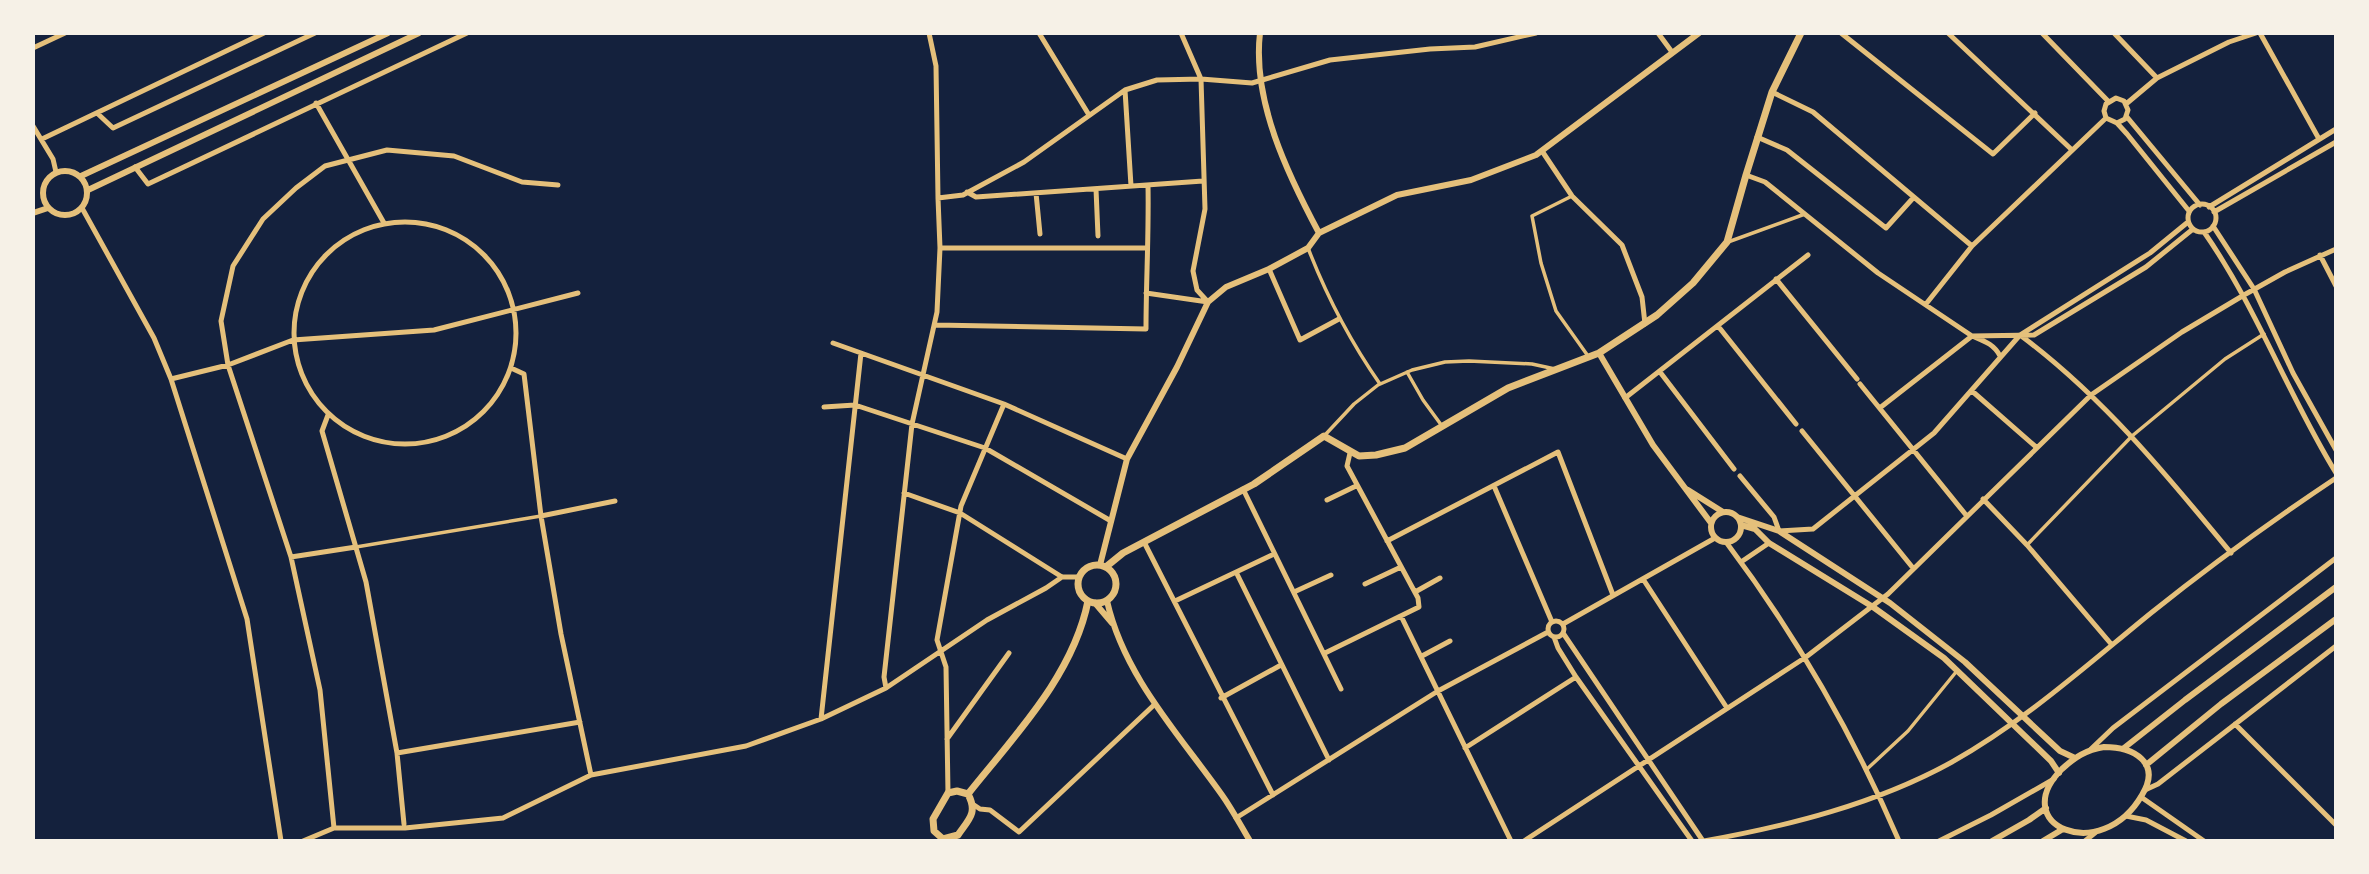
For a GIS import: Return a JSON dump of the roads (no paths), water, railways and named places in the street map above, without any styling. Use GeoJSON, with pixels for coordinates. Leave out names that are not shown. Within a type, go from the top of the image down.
{"type":"FeatureCollection","features":[{"type":"Feature","properties":{"kind":"main road"},"geometry":{"type":"LineString","coordinates":[[1104,566],[1114,575],[1116,590],[1107,601],[1092,602],[1082,596],[1078,587],[1079,577],[1089,567],[1104,566],[1123,553],[1243,489],[1324,436],[1359,456],[1405,448],[1508,388],[1589,358],[1645,325],[1693,283],[1727,242],[1772,92],[1801,33]]}},
{"type":"Feature","properties":{"kind":"main road"},"geometry":{"type":"LineString","coordinates":[[968,794],[1038,706],[1069,655],[1092,602]]}},
{"type":"Feature","properties":{"kind":"main road"},"geometry":{"type":"LineString","coordinates":[[957,791],[968,794],[974,805],[972,814],[958,835],[942,840],[934,831],[933,819],[948,793],[957,791]]}},
{"type":"Feature","properties":{"kind":"street"},"geometry":{"type":"LineString","coordinates":[[33,48],[65,33]]}},
{"type":"Feature","properties":{"kind":"street"},"geometry":{"type":"LineString","coordinates":[[42,139],[264,33]]}},
{"type":"Feature","properties":{"kind":"street"},"geometry":{"type":"LineString","coordinates":[[97,113],[113,128],[315,33]]}},
{"type":"Feature","properties":{"kind":"street"},"geometry":{"type":"LineString","coordinates":[[81,176],[388,33]]}},
{"type":"Feature","properties":{"kind":"street"},"geometry":{"type":"LineString","coordinates":[[88,190],[419,33]]}},
{"type":"Feature","properties":{"kind":"street"},"geometry":{"type":"LineString","coordinates":[[135,167],[148,184],[467,33]]}},
{"type":"Feature","properties":{"kind":"street"},"geometry":{"type":"LineString","coordinates":[[886,688],[884,677],[912,424],[935,325],[940,248],[936,66],[929,33]]}},
{"type":"Feature","properties":{"kind":"street"},"geometry":{"type":"LineString","coordinates":[[1039,33],[1089,116]]}},
{"type":"Feature","properties":{"kind":"street"},"geometry":{"type":"LineString","coordinates":[[1181,33],[1201,79],[1205,209],[1193,271],[1197,290],[1208,302]]}},
{"type":"Feature","properties":{"kind":"street"},"geometry":{"type":"LineString","coordinates":[[1260,33],[1258,47],[1269,114],[1293,184],[1319,233]]}},
{"type":"Feature","properties":{"kind":"street"},"geometry":{"type":"LineString","coordinates":[[938,198],[967,192],[1024,162],[1125,90],[1157,80],[1201,79],[1252,83],[1329,60],[1475,47],[1511,36],[1536,33]]}},
{"type":"Feature","properties":{"kind":"street"},"geometry":{"type":"LineString","coordinates":[[1658,33],[1672,52]]}},
{"type":"Feature","properties":{"kind":"street"},"geometry":{"type":"LineString","coordinates":[[1104,566],[1111,521],[1127,459],[1177,367],[1208,302],[1226,286],[1269,269],[1308,248],[1319,233],[1397,195],[1430,186],[1471,180],[1542,151],[1699,33]]}},
{"type":"Feature","properties":{"kind":"street"},"geometry":{"type":"LineString","coordinates":[[1841,33],[1993,154],[2035,113]]}},
{"type":"Feature","properties":{"kind":"street"},"geometry":{"type":"LineString","coordinates":[[1948,33],[2072,150]]}},
{"type":"Feature","properties":{"kind":"street"},"geometry":{"type":"LineString","coordinates":[[2042,33],[2108,101]]}},
{"type":"Feature","properties":{"kind":"street"},"geometry":{"type":"LineString","coordinates":[[2114,33],[2157,78]]}},
{"type":"Feature","properties":{"kind":"street"},"geometry":{"type":"LineString","coordinates":[[2126,104],[2157,78],[2229,42],[2258,33],[2319,139]]}},
{"type":"Feature","properties":{"kind":"street"},"geometry":{"type":"LineString","coordinates":[[1125,90],[1131,186]]}},
{"type":"Feature","properties":{"kind":"street"},"geometry":{"type":"LineString","coordinates":[[1772,92],[1813,112],[1972,246]]}},
{"type":"Feature","properties":{"kind":"street"},"geometry":{"type":"LineString","coordinates":[[2106,118],[2104,107],[2108,101],[2120,99],[2129,110],[2127,117],[2117,123]]}},
{"type":"Feature","properties":{"kind":"street"},"geometry":{"type":"LineString","coordinates":[[316,103],[384,223]]}},
{"type":"Feature","properties":{"kind":"street"},"geometry":{"type":"LineString","coordinates":[[2127,117],[2200,205]]}},
{"type":"Feature","properties":{"kind":"street"},"geometry":{"type":"LineString","coordinates":[[1563,624],[1563,633],[1704,841],[1802,819],[1879,795],[1950,763],[2022,717],[2198,575],[2336,475],[2296,402],[2244,295],[2204,232],[2193,229],[2188,222],[2189,211],[2117,123],[2106,118]]}},
{"type":"Feature","properties":{"kind":"street"},"geometry":{"type":"LineString","coordinates":[[1926,304],[1972,246],[2106,118]]}},
{"type":"Feature","properties":{"kind":"street"},"geometry":{"type":"LineString","coordinates":[[33,126],[53,159],[56,172]]}},
{"type":"Feature","properties":{"kind":"street"},"geometry":{"type":"LineString","coordinates":[[2189,211],[2200,205],[2209,206],[2336,129]]}},
{"type":"Feature","properties":{"kind":"street"},"geometry":{"type":"LineString","coordinates":[[1757,137],[1787,150],[1886,228],[1914,197]]}},
{"type":"Feature","properties":{"kind":"street"},"geometry":{"type":"LineString","coordinates":[[2214,212],[2336,142]]}},
{"type":"Feature","properties":{"kind":"street"},"geometry":{"type":"LineString","coordinates":[[334,828],[320,690],[291,557],[228,365],[221,321],[233,266],[262,219],[296,188],[326,166],[387,150],[454,156],[522,182],[558,185]]}},
{"type":"Feature","properties":{"kind":"street"},"geometry":{"type":"LineString","coordinates":[[1542,151],[1572,196],[1622,244],[1642,297],[1645,325]]}},
{"type":"Feature","properties":{"kind":"street"},"geometry":{"type":"LineString","coordinates":[[67,170],[81,176],[88,190],[82,208],[69,215],[54,213],[48,208],[43,193],[45,183],[56,172],[67,170]]}},
{"type":"Feature","properties":{"kind":"street"},"geometry":{"type":"LineString","coordinates":[[1746,175],[1765,182],[1878,273],[1972,336],[1989,343],[1996,348],[2000,356]]}},
{"type":"Feature","properties":{"kind":"street"},"geometry":{"type":"LineString","coordinates":[[967,192],[976,197],[1203,181]]}},
{"type":"Feature","properties":{"kind":"street"},"geometry":{"type":"LineString","coordinates":[[935,325],[1146,330],[1148,185]]}},
{"type":"Feature","properties":{"kind":"street"},"geometry":{"type":"LineString","coordinates":[[1096,189],[1098,236]]}},
{"type":"Feature","properties":{"kind":"street"},"geometry":{"type":"LineString","coordinates":[[33,197],[43,193]]}},
{"type":"Feature","properties":{"kind":"street"},"geometry":{"type":"LineString","coordinates":[[1036,193],[1040,234]]}},
{"type":"Feature","properties":{"kind":"street"},"geometry":{"type":"LineString","coordinates":[[1572,196],[1532,216],[1541,263],[1556,311],[1589,358]]}},
{"type":"Feature","properties":{"kind":"street"},"geometry":{"type":"LineString","coordinates":[[2209,206],[2214,212],[2213,226],[2254,289],[2293,373],[2336,450]]}},
{"type":"Feature","properties":{"kind":"street"},"geometry":{"type":"LineString","coordinates":[[33,213],[48,208]]}},
{"type":"Feature","properties":{"kind":"street"},"geometry":{"type":"LineString","coordinates":[[82,208],[154,338],[171,379],[247,619],[281,841]]}},
{"type":"Feature","properties":{"kind":"street"},"geometry":{"type":"LineString","coordinates":[[1727,242],[1805,214]]}},
{"type":"Feature","properties":{"kind":"street"},"geometry":{"type":"LineString","coordinates":[[415,222],[444,229],[471,243],[493,265],[508,291],[514,309],[517,338],[511,368],[494,401],[467,426],[432,442],[395,445],[359,435],[328,415],[306,385],[298,368],[293,340],[297,302],[310,274],[330,250],[355,233],[384,223],[415,222]]}},
{"type":"Feature","properties":{"kind":"street"},"geometry":{"type":"LineString","coordinates":[[1779,531],[1813,530],[1934,433],[2020,335],[2150,253],[2188,222]]}},
{"type":"Feature","properties":{"kind":"street"},"geometry":{"type":"LineString","coordinates":[[2204,232],[2213,226]]}},
{"type":"Feature","properties":{"kind":"street"},"geometry":{"type":"LineString","coordinates":[[1881,407],[1972,336],[2034,335],[2146,267],[2193,229]]}},
{"type":"Feature","properties":{"kind":"street"},"geometry":{"type":"LineString","coordinates":[[940,248],[1146,248]]}},
{"type":"Feature","properties":{"kind":"street"},"geometry":{"type":"LineString","coordinates":[[1308,248],[1339,319],[1354,347],[1380,384]]}},
{"type":"Feature","properties":{"kind":"street"},"geometry":{"type":"LineString","coordinates":[[1524,841],[1806,657],[1873,607],[2091,394],[2182,332],[2254,289],[2336,248]]}},
{"type":"Feature","properties":{"kind":"street"},"geometry":{"type":"LineString","coordinates":[[1625,398],[1808,255]]}},
{"type":"Feature","properties":{"kind":"street"},"geometry":{"type":"LineString","coordinates":[[2320,255],[2336,286]]}},
{"type":"Feature","properties":{"kind":"street"},"geometry":{"type":"LineString","coordinates":[[1269,269],[1300,340],[1339,319]]}},
{"type":"Feature","properties":{"kind":"street"},"geometry":{"type":"LineString","coordinates":[[1776,279],[1966,515]]}},
{"type":"Feature","properties":{"kind":"street"},"geometry":{"type":"LineString","coordinates":[[171,379],[228,365],[293,340],[434,330],[578,293]]}},
{"type":"Feature","properties":{"kind":"street"},"geometry":{"type":"LineString","coordinates":[[1146,293],[1208,302]]}},
{"type":"Feature","properties":{"kind":"street"},"geometry":{"type":"LineString","coordinates":[[1718,326],[1796,424]]}},
{"type":"Feature","properties":{"kind":"street"},"geometry":{"type":"LineString","coordinates":[[2027,545],[2132,436],[2225,359],[2264,334]]}},
{"type":"Feature","properties":{"kind":"street"},"geometry":{"type":"LineString","coordinates":[[2020,335],[2091,394],[2132,436],[2182,491],[2231,552]]}},
{"type":"Feature","properties":{"kind":"street"},"geometry":{"type":"LineString","coordinates":[[833,343],[1004,404],[1127,459]]}},
{"type":"Feature","properties":{"kind":"street"},"geometry":{"type":"LineString","coordinates":[[821,719],[861,353]]}},
{"type":"Feature","properties":{"kind":"street"},"geometry":{"type":"LineString","coordinates":[[1599,353],[1653,445],[1711,523]]}},
{"type":"Feature","properties":{"kind":"street"},"geometry":{"type":"LineString","coordinates":[[1324,436],[1354,404],[1380,384],[1408,372],[1445,362],[1469,361],[1556,369]]}},
{"type":"Feature","properties":{"kind":"street"},"geometry":{"type":"LineString","coordinates":[[511,368],[524,374],[541,516],[561,634],[592,775]]}},
{"type":"Feature","properties":{"kind":"street"},"geometry":{"type":"LineString","coordinates":[[1408,372],[1423,400],[1443,428]]}},
{"type":"Feature","properties":{"kind":"street"},"geometry":{"type":"LineString","coordinates":[[1660,372],[1734,469]]}},
{"type":"Feature","properties":{"kind":"street"},"geometry":{"type":"LineString","coordinates":[[1972,391],[2035,447]]}},
{"type":"Feature","properties":{"kind":"street"},"geometry":{"type":"LineString","coordinates":[[948,793],[946,667],[937,640],[960,513],[1004,404]]}},
{"type":"Feature","properties":{"kind":"street"},"geometry":{"type":"LineString","coordinates":[[824,407],[855,405],[985,448],[1111,521]]}},
{"type":"Feature","properties":{"kind":"street"},"geometry":{"type":"LineString","coordinates":[[328,415],[322,431],[366,582],[397,753],[404,824]]}},
{"type":"Feature","properties":{"kind":"street"},"geometry":{"type":"LineString","coordinates":[[1802,431],[1913,568]]}},
{"type":"Feature","properties":{"kind":"street"},"geometry":{"type":"LineString","coordinates":[[1387,541],[1558,452],[1613,595]]}},
{"type":"Feature","properties":{"kind":"street"},"geometry":{"type":"LineString","coordinates":[[1325,653],[1419,607],[1415,592],[1347,466],[1350,453]]}},
{"type":"Feature","properties":{"kind":"street"},"geometry":{"type":"LineString","coordinates":[[1740,476],[1774,517],[1779,531]]}},
{"type":"Feature","properties":{"kind":"street"},"geometry":{"type":"LineString","coordinates":[[1327,500],[1356,486]]}},
{"type":"Feature","properties":{"kind":"street"},"geometry":{"type":"LineString","coordinates":[[1236,818],[1437,691],[1548,632],[1552,622],[1494,486]]}},
{"type":"Feature","properties":{"kind":"street"},"geometry":{"type":"LineString","coordinates":[[1683,487],[1723,512],[1779,531],[1883,598],[1965,662],[2060,751],[2075,758]]}},
{"type":"Feature","properties":{"kind":"street"},"geometry":{"type":"LineString","coordinates":[[1243,489],[1341,689]]}},
{"type":"Feature","properties":{"kind":"street"},"geometry":{"type":"LineString","coordinates":[[904,493],[960,513],[1062,577]]}},
{"type":"Feature","properties":{"kind":"street"},"geometry":{"type":"LineString","coordinates":[[1983,499],[2027,545],[2112,645]]}},
{"type":"Feature","properties":{"kind":"street"},"geometry":{"type":"LineString","coordinates":[[291,557],[541,516],[615,501]]}},
{"type":"Feature","properties":{"kind":"street"},"geometry":{"type":"LineString","coordinates":[[1723,512],[1713,518],[1712,533],[1715,538],[1726,542],[1806,657],[1838,713],[1899,841]]}},
{"type":"Feature","properties":{"kind":"street"},"geometry":{"type":"LineString","coordinates":[[1737,517],[1741,525],[1755,529],[1769,543],[1873,607],[1957,670],[2051,761],[2056,776],[2046,798],[2046,808],[2053,823],[2063,830],[2082,834],[2096,832],[2112,825],[2126,816],[2145,790],[2148,778],[2146,765],[2141,758],[2124,748],[2091,749]]}},
{"type":"Feature","properties":{"kind":"street"},"geometry":{"type":"LineString","coordinates":[[1726,542],[1735,538],[1741,525]]}},
{"type":"Feature","properties":{"kind":"street"},"geometry":{"type":"LineString","coordinates":[[1563,624],[1715,538]]}},
{"type":"Feature","properties":{"kind":"street"},"geometry":{"type":"LineString","coordinates":[[1144,542],[1273,795]]}},
{"type":"Feature","properties":{"kind":"street"},"geometry":{"type":"LineString","coordinates":[[1741,562],[1769,543]]}},
{"type":"Feature","properties":{"kind":"street"},"geometry":{"type":"LineString","coordinates":[[1175,601],[1237,574],[1274,554]]}},
{"type":"Feature","properties":{"kind":"street"},"geometry":{"type":"LineString","coordinates":[[1939,841],[1991,815],[2056,776],[2134,712],[2336,558]]}},
{"type":"Feature","properties":{"kind":"street"},"geometry":{"type":"LineString","coordinates":[[1365,584],[1401,567]]}},
{"type":"Feature","properties":{"kind":"street"},"geometry":{"type":"LineString","coordinates":[[1237,574],[1329,760]]}},
{"type":"Feature","properties":{"kind":"street"},"geometry":{"type":"LineString","coordinates":[[1294,592],[1331,575]]}},
{"type":"Feature","properties":{"kind":"street"},"geometry":{"type":"LineString","coordinates":[[303,841],[334,828],[405,828],[503,818],[592,775],[746,746],[821,719],[886,688],[987,620],[1062,577],[1079,577]]}},
{"type":"Feature","properties":{"kind":"street"},"geometry":{"type":"LineString","coordinates":[[1415,592],[1440,579]]}},
{"type":"Feature","properties":{"kind":"street"},"geometry":{"type":"LineString","coordinates":[[1643,579],[1727,708]]}},
{"type":"Feature","properties":{"kind":"street"},"geometry":{"type":"LineString","coordinates":[[2124,748],[2336,587]]}},
{"type":"Feature","properties":{"kind":"street"},"geometry":{"type":"LineString","coordinates":[[1107,601],[1113,624],[1141,684],[1224,798],[1250,841]]}},
{"type":"Feature","properties":{"kind":"street"},"geometry":{"type":"LineString","coordinates":[[1092,602],[1113,624]]}},
{"type":"Feature","properties":{"kind":"street"},"geometry":{"type":"LineString","coordinates":[[1401,616],[1511,841]]}},
{"type":"Feature","properties":{"kind":"street"},"geometry":{"type":"LineString","coordinates":[[2146,765],[2221,704],[2336,619]]}},
{"type":"Feature","properties":{"kind":"street"},"geometry":{"type":"LineString","coordinates":[[1552,622],[1563,624]]}},
{"type":"Feature","properties":{"kind":"street"},"geometry":{"type":"LineString","coordinates":[[1548,632],[1576,677],[1692,841]]}},
{"type":"Feature","properties":{"kind":"street"},"geometry":{"type":"LineString","coordinates":[[1554,638],[1563,633]]}},
{"type":"Feature","properties":{"kind":"street"},"geometry":{"type":"LineString","coordinates":[[1422,656],[1450,641]]}},
{"type":"Feature","properties":{"kind":"street"},"geometry":{"type":"LineString","coordinates":[[2145,790],[2158,784],[2336,646]]}},
{"type":"Feature","properties":{"kind":"street"},"geometry":{"type":"LineString","coordinates":[[947,739],[1009,653]]}},
{"type":"Feature","properties":{"kind":"street"},"geometry":{"type":"LineString","coordinates":[[1222,698],[1281,665]]}},
{"type":"Feature","properties":{"kind":"street"},"geometry":{"type":"LineString","coordinates":[[1866,770],[1908,732],[1957,670]]}},
{"type":"Feature","properties":{"kind":"street"},"geometry":{"type":"LineString","coordinates":[[1465,748],[1576,677]]}},
{"type":"Feature","properties":{"kind":"street"},"geometry":{"type":"LineString","coordinates":[[974,805],[990,810],[1019,832],[1155,704]]}},
{"type":"Feature","properties":{"kind":"street"},"geometry":{"type":"LineString","coordinates":[[397,753],[580,722]]}},
{"type":"Feature","properties":{"kind":"street"},"geometry":{"type":"LineString","coordinates":[[2235,724],[2336,825]]}},
{"type":"Feature","properties":{"kind":"street"},"geometry":{"type":"LineString","coordinates":[[948,779],[957,791]]}},
{"type":"Feature","properties":{"kind":"street"},"geometry":{"type":"LineString","coordinates":[[2141,797],[2204,841]]}},
{"type":"Feature","properties":{"kind":"street"},"geometry":{"type":"LineString","coordinates":[[1992,841],[2046,808]]}},
{"type":"Feature","properties":{"kind":"street"},"geometry":{"type":"LineString","coordinates":[[2126,816],[2146,820],[2186,841]]}},
{"type":"Feature","properties":{"kind":"street"},"geometry":{"type":"LineString","coordinates":[[2043,841],[2063,830]]}},
{"type":"Feature","properties":{"kind":"street"},"geometry":{"type":"LineString","coordinates":[[2085,841],[2096,832]]}}]}
